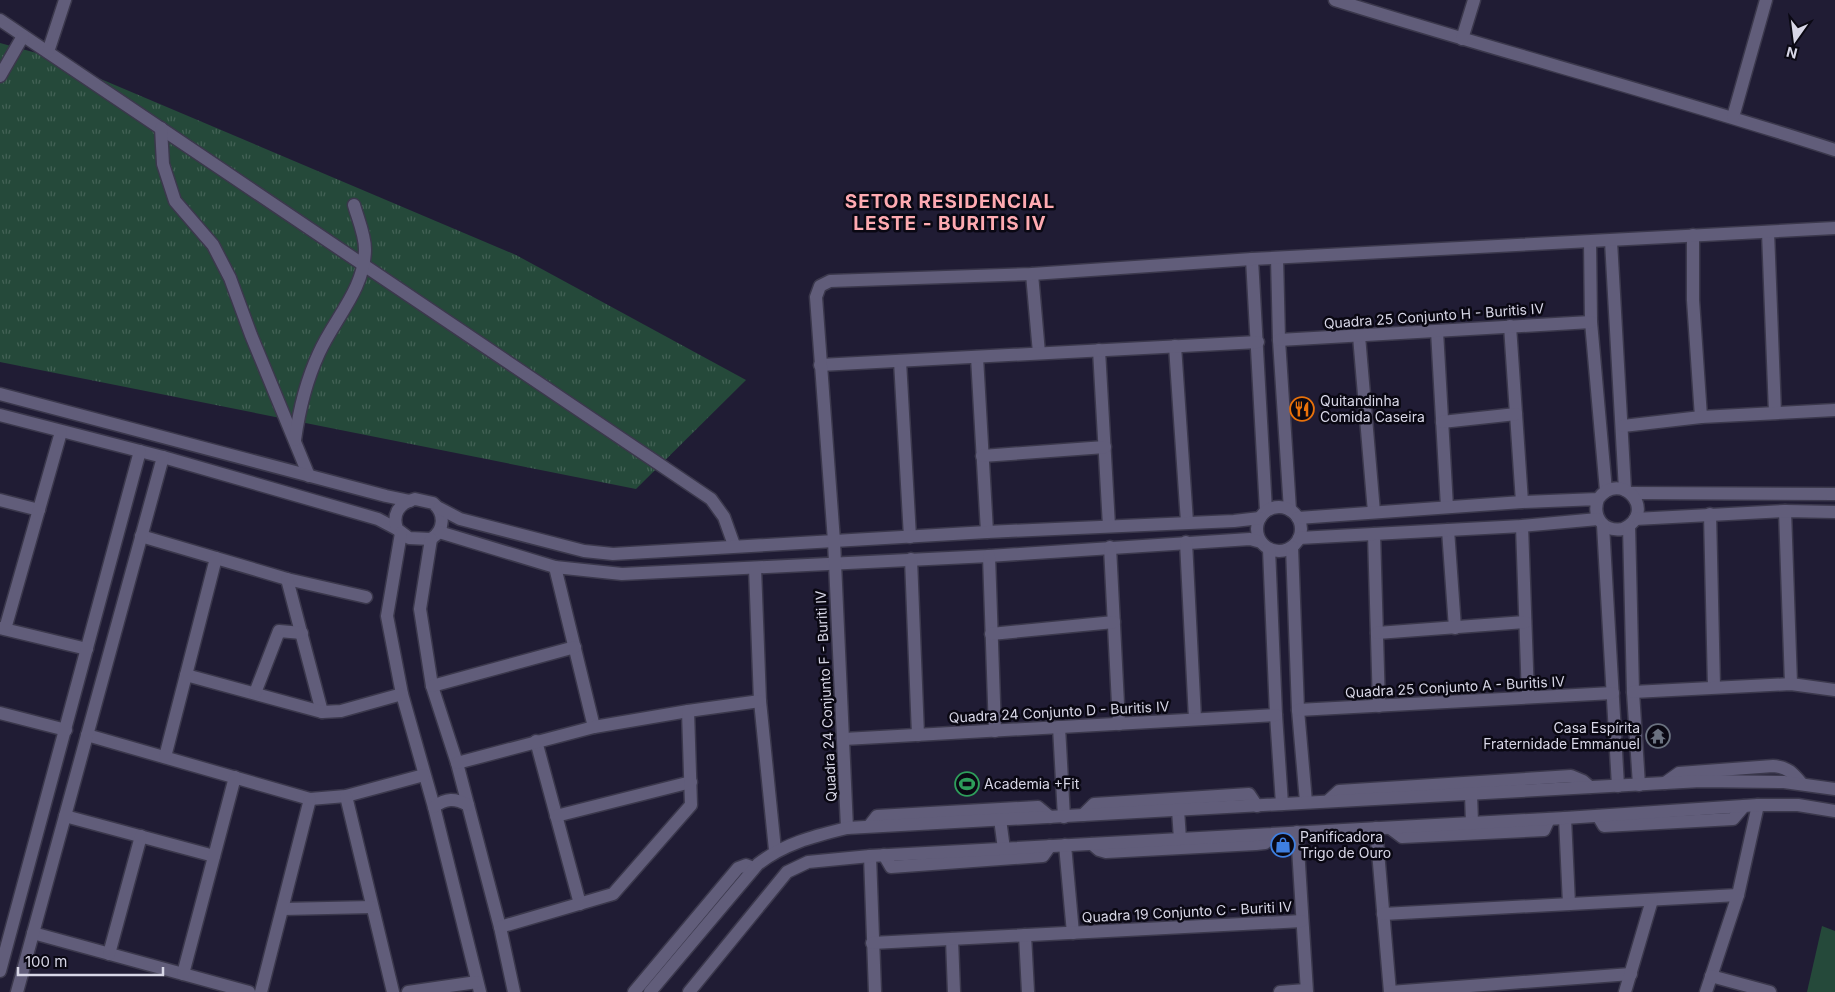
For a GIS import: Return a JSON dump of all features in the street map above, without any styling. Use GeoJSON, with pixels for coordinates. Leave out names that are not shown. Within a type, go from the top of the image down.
{"type":"FeatureCollection","features":[{"type":"Feature","properties":{"kind":"street"},"geometry":{"type":"LineString","coordinates":[[48,52],[65,0]]}},
{"type":"Feature","properties":{"kind":"street"},"geometry":{"type":"LineString","coordinates":[[1335,0],[1462,39],[1733,117],[1835,150]]}},
{"type":"Feature","properties":{"kind":"street"},"geometry":{"type":"LineString","coordinates":[[1462,39],[1474,0]]}},
{"type":"Feature","properties":{"kind":"street"},"geometry":{"type":"LineString","coordinates":[[1733,117],[1766,0]]}},
{"type":"Feature","properties":{"kind":"street"},"geometry":{"type":"LineString","coordinates":[[0,20],[711,498],[724,517],[734,545]]}},
{"type":"Feature","properties":{"kind":"street"},"geometry":{"type":"LineString","coordinates":[[0,76],[23,36]]}},
{"type":"Feature","properties":{"kind":"street"},"geometry":{"type":"LineString","coordinates":[[161,128],[163,164],[175,201],[213,245],[230,278],[251,335],[310,476]]}},
{"type":"Feature","properties":{"kind":"street"},"geometry":{"type":"LineString","coordinates":[[295,440],[300,402],[319,353],[352,297],[362,263],[364,243],[354,205]]}},
{"type":"Feature","properties":{"kind":"street","name":"Quadra 24 Conjunto F - Buriti IV"},"geometry":{"type":"LineString","coordinates":[[848,828],[834,541],[816,297],[820,286],[830,281],[1032,274],[1252,259],[1835,228]]}},
{"type":"Feature","properties":{"kind":"street"},"geometry":{"type":"LineString","coordinates":[[1768,232],[1775,413]]}},
{"type":"Feature","properties":{"kind":"street"},"geometry":{"type":"LineString","coordinates":[[1694,235],[1694,300],[1701,417]]}},
{"type":"Feature","properties":{"kind":"street"},"geometry":{"type":"LineString","coordinates":[[1611,241],[1628,492],[1638,505],[1632,523],[1633,692],[1639,785]]}},
{"type":"Feature","properties":{"kind":"street"},"geometry":{"type":"LineString","coordinates":[[1590,242],[1592,322],[1602,495],[1596,513],[1600,522],[1618,786]]}},
{"type":"Feature","properties":{"kind":"street"},"geometry":{"type":"LineString","coordinates":[[1277,258],[1279,340],[1294,514],[1301,524],[1296,543],[1298,710],[1306,802]]}},
{"type":"Feature","properties":{"kind":"street"},"geometry":{"type":"LineString","coordinates":[[1252,259],[1258,342],[1263,514],[1257,530],[1265,546],[1282,804]]}},
{"type":"Feature","properties":{"kind":"street"},"geometry":{"type":"LineString","coordinates":[[1032,274],[1039,353]]}},
{"type":"Feature","properties":{"kind":"street","name":"Quadra 25 Conjunto H - Buritis IV"},"geometry":{"type":"LineString","coordinates":[[1279,340],[1592,322]]}},
{"type":"Feature","properties":{"kind":"street"},"geometry":{"type":"LineString","coordinates":[[1510,326],[1522,502]]}},
{"type":"Feature","properties":{"kind":"street"},"geometry":{"type":"LineString","coordinates":[[1437,330],[1447,507]]}},
{"type":"Feature","properties":{"kind":"street"},"geometry":{"type":"LineString","coordinates":[[1359,336],[1374,512]]}},
{"type":"Feature","properties":{"kind":"street"},"geometry":{"type":"LineString","coordinates":[[820,364],[1258,342]]}},
{"type":"Feature","properties":{"kind":"street"},"geometry":{"type":"LineString","coordinates":[[1174,346],[1187,522]]}},
{"type":"Feature","properties":{"kind":"street"},"geometry":{"type":"LineString","coordinates":[[1099,350],[1109,526]]}},
{"type":"Feature","properties":{"kind":"street"},"geometry":{"type":"LineString","coordinates":[[977,357],[987,532]]}},
{"type":"Feature","properties":{"kind":"street"},"geometry":{"type":"LineString","coordinates":[[900,361],[910,537]]}},
{"type":"Feature","properties":{"kind":"street"},"geometry":{"type":"LineString","coordinates":[[0,394],[310,476],[410,500],[428,500],[460,519],[584,550],[613,554],[734,545],[1234,521],[1263,514],[1278,507],[1294,514],[1374,512],[1602,495],[1618,488],[1628,492],[1835,494]]}},
{"type":"Feature","properties":{"kind":"street"},"geometry":{"type":"LineString","coordinates":[[1623,426],[1701,417],[1835,410]]}},
{"type":"Feature","properties":{"kind":"street"},"geometry":{"type":"LineString","coordinates":[[1442,422],[1516,414]]}},
{"type":"Feature","properties":{"kind":"street"},"geometry":{"type":"LineString","coordinates":[[0,415],[162,457],[378,519],[416,539],[435,536],[555,568],[622,574],[989,556],[1250,539],[1281,551],[1296,543],[1374,534],[1600,522],[1616,530],[1632,523],[1710,514],[1785,511],[1835,512]]}},
{"type":"Feature","properties":{"kind":"street"},"geometry":{"type":"LineString","coordinates":[[61,432],[3,629],[87,649]]}},
{"type":"Feature","properties":{"kind":"street"},"geometry":{"type":"LineString","coordinates":[[982,456],[1105,448]]}},
{"type":"Feature","properties":{"kind":"street"},"geometry":{"type":"LineString","coordinates":[[0,971],[6,926],[66,730],[140,451]]}},
{"type":"Feature","properties":{"kind":"street"},"geometry":{"type":"LineString","coordinates":[[18,992],[162,457]]}},
{"type":"Feature","properties":{"kind":"street"},"geometry":{"type":"LineString","coordinates":[[0,500],[39,510]]}},
{"type":"Feature","properties":{"kind":"street"},"geometry":{"type":"LineString","coordinates":[[408,992],[478,987],[434,807],[402,694],[387,616],[399,531],[395,516],[397,510],[410,500]]}},
{"type":"Feature","properties":{"kind":"street"},"geometry":{"type":"LineString","coordinates":[[439,508],[442,521],[435,536],[420,609],[432,686],[457,763],[500,926],[514,992]]}},
{"type":"Feature","properties":{"kind":"street"},"geometry":{"type":"LineString","coordinates":[[1785,511],[1791,684]]}},
{"type":"Feature","properties":{"kind":"street"},"geometry":{"type":"LineString","coordinates":[[1710,514],[1714,687]]}},
{"type":"Feature","properties":{"kind":"street"},"geometry":{"type":"LineString","coordinates":[[1522,526],[1528,698]]}},
{"type":"Feature","properties":{"kind":"street"},"geometry":{"type":"LineString","coordinates":[[1448,530],[1455,628]]}},
{"type":"Feature","properties":{"kind":"street"},"geometry":{"type":"LineString","coordinates":[[1374,534],[1379,706]]}},
{"type":"Feature","properties":{"kind":"street"},"geometry":{"type":"LineString","coordinates":[[141,536],[288,579],[366,597]]}},
{"type":"Feature","properties":{"kind":"street"},"geometry":{"type":"LineString","coordinates":[[1186,542],[1195,719]]}},
{"type":"Feature","properties":{"kind":"street"},"geometry":{"type":"LineString","coordinates":[[1110,547],[1119,724]]}},
{"type":"Feature","properties":{"kind":"street"},"geometry":{"type":"LineString","coordinates":[[989,556],[996,731]]}},
{"type":"Feature","properties":{"kind":"street"},"geometry":{"type":"LineString","coordinates":[[164,757],[216,558]]}},
{"type":"Feature","properties":{"kind":"street"},"geometry":{"type":"LineString","coordinates":[[911,559],[918,735]]}},
{"type":"Feature","properties":{"kind":"street"},"geometry":{"type":"LineString","coordinates":[[555,568],[576,647],[594,727]]}},
{"type":"Feature","properties":{"kind":"street"},"geometry":{"type":"LineString","coordinates":[[755,568],[760,701],[775,850]]}},
{"type":"Feature","properties":{"kind":"street"},"geometry":{"type":"LineString","coordinates":[[288,579],[322,712]]}},
{"type":"Feature","properties":{"kind":"street"},"geometry":{"type":"LineString","coordinates":[[991,634],[1114,622]]}},
{"type":"Feature","properties":{"kind":"street"},"geometry":{"type":"LineString","coordinates":[[1377,633],[1525,622]]}},
{"type":"Feature","properties":{"kind":"street"},"geometry":{"type":"LineString","coordinates":[[255,694],[279,632],[302,633]]}},
{"type":"Feature","properties":{"kind":"street"},"geometry":{"type":"LineString","coordinates":[[432,686],[576,647]]}},
{"type":"Feature","properties":{"kind":"street"},"geometry":{"type":"LineString","coordinates":[[186,675],[322,712],[341,710],[402,694]]}},
{"type":"Feature","properties":{"kind":"street"},"geometry":{"type":"LineString","coordinates":[[1633,692],[1791,684],[1835,690]]}},
{"type":"Feature","properties":{"kind":"street","name":"Quadra 25 Conjunto A - Buritis IV"},"geometry":{"type":"LineString","coordinates":[[1298,710],[1613,693]]}},
{"type":"Feature","properties":{"kind":"street"},"geometry":{"type":"LineString","coordinates":[[457,763],[594,727],[760,701]]}},
{"type":"Feature","properties":{"kind":"street"},"geometry":{"type":"LineString","coordinates":[[500,926],[614,894],[691,804],[688,711]]}},
{"type":"Feature","properties":{"kind":"street"},"geometry":{"type":"LineString","coordinates":[[0,713],[66,730]]}},
{"type":"Feature","properties":{"kind":"street","name":"Quadra 24 Conjunto D - Buritis IV"},"geometry":{"type":"LineString","coordinates":[[844,739],[1276,715]]}},
{"type":"Feature","properties":{"kind":"street"},"geometry":{"type":"LineString","coordinates":[[1059,727],[1064,816]]}},
{"type":"Feature","properties":{"kind":"street"},"geometry":{"type":"LineString","coordinates":[[87,735],[310,799],[346,796],[424,775]]}},
{"type":"Feature","properties":{"kind":"street"},"geometry":{"type":"LineString","coordinates":[[536,741],[580,904]]}},
{"type":"Feature","properties":{"kind":"street"},"geometry":{"type":"LineString","coordinates":[[183,974],[235,777]]}},
{"type":"Feature","properties":{"kind":"street"},"geometry":{"type":"LineString","coordinates":[[1328,801],[1339,791],[1562,777],[1578,778],[1590,787]]}},
{"type":"Feature","properties":{"kind":"street"},"geometry":{"type":"LineString","coordinates":[[650,992],[754,868],[775,850],[806,838],[848,828],[1701,781],[1802,784],[1835,789]]}},
{"type":"Feature","properties":{"kind":"street"},"geometry":{"type":"LineString","coordinates":[[556,816],[691,782]]}},
{"type":"Feature","properties":{"kind":"street"},"geometry":{"type":"LineString","coordinates":[[1083,815],[1094,804],[1249,794],[1257,806]]}},
{"type":"Feature","properties":{"kind":"street"},"geometry":{"type":"LineString","coordinates":[[1471,794],[1472,823]]}},
{"type":"Feature","properties":{"kind":"street"},"geometry":{"type":"LineString","coordinates":[[346,796],[393,992]]}},
{"type":"Feature","properties":{"kind":"street"},"geometry":{"type":"LineString","coordinates":[[261,992],[310,799]]}},
{"type":"Feature","properties":{"kind":"street"},"geometry":{"type":"LineString","coordinates":[[434,807],[443,800],[451,799],[468,805]]}},
{"type":"Feature","properties":{"kind":"street"},"geometry":{"type":"LineString","coordinates":[[1706,992],[1738,895],[1758,805]]}},
{"type":"Feature","properties":{"kind":"street"},"geometry":{"type":"LineString","coordinates":[[689,992],[787,872],[808,862],[884,855],[1549,819],[1758,805],[1798,805],[1835,811]]}},
{"type":"Feature","properties":{"kind":"street"},"geometry":{"type":"LineString","coordinates":[[870,826],[877,816],[1038,807],[1050,817]]}},
{"type":"Feature","properties":{"kind":"street"},"geometry":{"type":"LineString","coordinates":[[1178,810],[1180,839]]}},
{"type":"Feature","properties":{"kind":"street"},"geometry":{"type":"LineString","coordinates":[[65,816],[214,856]]}},
{"type":"Feature","properties":{"kind":"street"},"geometry":{"type":"LineString","coordinates":[[1565,818],[1569,904]]}},
{"type":"Feature","properties":{"kind":"street"},"geometry":{"type":"LineString","coordinates":[[1000,819],[1004,848]]}},
{"type":"Feature","properties":{"kind":"street"},"geometry":{"type":"LineString","coordinates":[[1390,828],[1402,837],[1544,830],[1549,819]]}},
{"type":"Feature","properties":{"kind":"street"},"geometry":{"type":"LineString","coordinates":[[1376,828],[1390,992],[1543,986],[1630,974]]}},
{"type":"Feature","properties":{"kind":"street"},"geometry":{"type":"LineString","coordinates":[[1280,992],[1307,991],[1297,832]]}},
{"type":"Feature","properties":{"kind":"street"},"geometry":{"type":"LineString","coordinates":[[1092,844],[1099,850],[1106,852],[1256,844],[1264,843],[1274,834]]}},
{"type":"Feature","properties":{"kind":"street"},"geometry":{"type":"LineString","coordinates":[[109,954],[141,836]]}},
{"type":"Feature","properties":{"kind":"street"},"geometry":{"type":"LineString","coordinates":[[1065,845],[1073,933]]}},
{"type":"Feature","properties":{"kind":"street"},"geometry":{"type":"LineString","coordinates":[[884,855],[891,867],[1043,856],[1050,846]]}},
{"type":"Feature","properties":{"kind":"street"},"geometry":{"type":"LineString","coordinates":[[870,856],[875,992]]}},
{"type":"Feature","properties":{"kind":"street"},"geometry":{"type":"LineString","coordinates":[[634,992],[738,868],[746,865],[754,868]]}},
{"type":"Feature","properties":{"kind":"street"},"geometry":{"type":"LineString","coordinates":[[1384,914],[1738,895]]}},
{"type":"Feature","properties":{"kind":"street"},"geometry":{"type":"LineString","coordinates":[[1625,992],[1652,900]]}},
{"type":"Feature","properties":{"kind":"street"},"geometry":{"type":"LineString","coordinates":[[283,909],[372,907]]}},
{"type":"Feature","properties":{"kind":"street","name":"Quadra 19 Conjunto C - Buriti IV"},"geometry":{"type":"LineString","coordinates":[[872,943],[1302,921]]}},
{"type":"Feature","properties":{"kind":"street"},"geometry":{"type":"LineString","coordinates":[[33,933],[249,992]]}},
{"type":"Feature","properties":{"kind":"street"},"geometry":{"type":"LineString","coordinates":[[1025,935],[1028,992]]}},
{"type":"Feature","properties":{"kind":"street"},"geometry":{"type":"LineString","coordinates":[[952,939],[954,992]]}},
{"type":"Feature","properties":{"kind":"street"},"geometry":{"type":"LineString","coordinates":[[1711,976],[1770,992]]}},
{"type":"Feature","properties":{"kind":"green space"},"geometry":{"type":"Polygon","coordinates":[[[0,43],[44,55],[516,255],[746,380],[636,489],[0,362],[0,43]]]}},
{"type":"Feature","properties":{"kind":"green space"},"geometry":{"type":"Polygon","coordinates":[[[1822,926],[1835,931],[1835,992],[1807,992],[1822,926]]]}},
{"type":"Feature","properties":{"kind":"place","name":"Quitandinha Comida Caseira"},"geometry":{"type":"Point","coordinates":[1302,409]}},
{"type":"Feature","properties":{"kind":"place","name":"Casa Espírita Fraternidade Emmanuel"},"geometry":{"type":"Point","coordinates":[1658,736]}},
{"type":"Feature","properties":{"kind":"place","name":"Academia +Fit"},"geometry":{"type":"Point","coordinates":[967,784]}},
{"type":"Feature","properties":{"kind":"place","name":"Panificadora Trigo de Ouro"},"geometry":{"type":"Point","coordinates":[1283,845]}},
{"type":"Feature","properties":{"kind":"district","name":"SETOR RESIDENCIAL LESTE - BURITIS IV"},"geometry":{"type":"Point","coordinates":[950,212]}}]}
